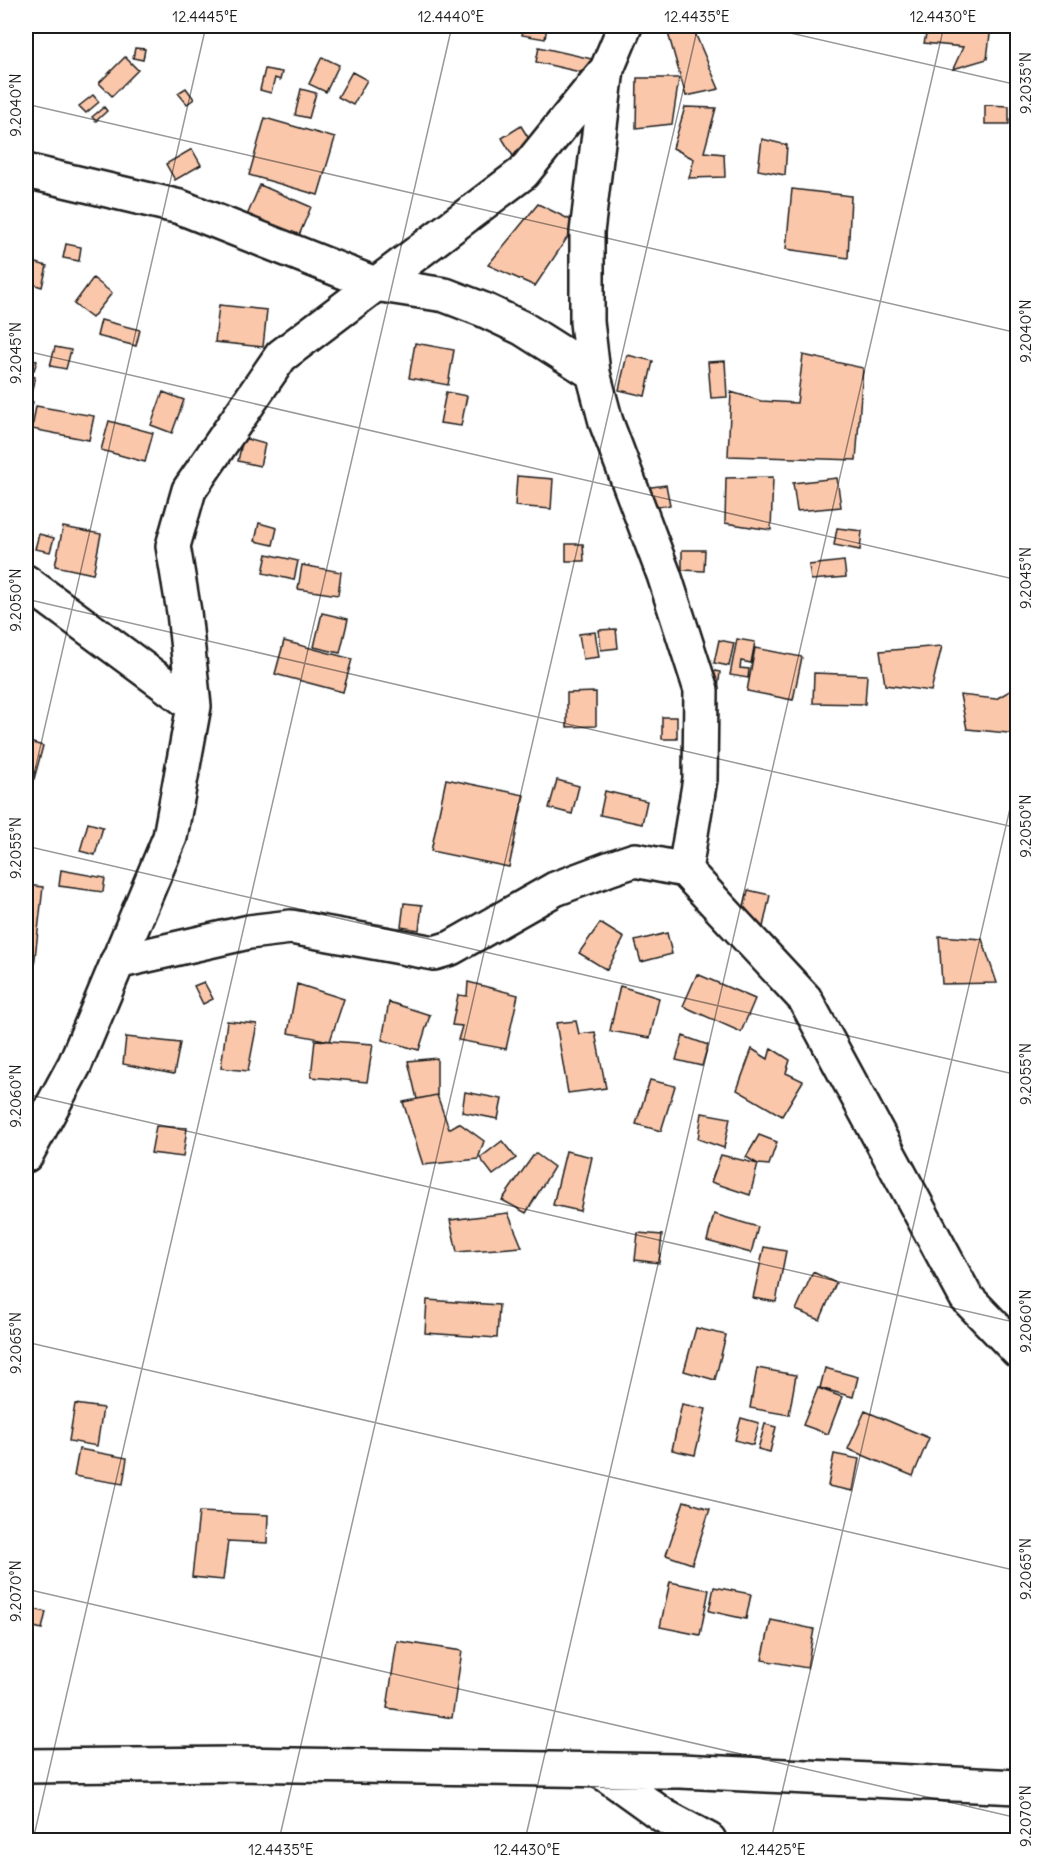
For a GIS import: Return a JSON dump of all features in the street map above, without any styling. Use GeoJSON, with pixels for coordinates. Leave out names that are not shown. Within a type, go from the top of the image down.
{"type":"FeatureCollection","features":[{"type":"Feature","properties":{"kind":"street"},"geometry":{"type":"LineString","coordinates":[[625,26],[608,69],[587,232],[587,322],[593,373],[606,422],[664,575],[701,690],[700,779],[685,870]]}},
{"type":"Feature","properties":{"kind":"street"},"geometry":{"type":"LineString","coordinates":[[26,1155],[75,1064],[170,837],[194,706],[184,612],[173,546],[189,490],[280,356],[523,173],[608,69]]}},
{"type":"Feature","properties":{"kind":"street"},"geometry":{"type":"LineString","coordinates":[[26,171],[180,207],[375,284],[445,295],[522,328],[593,373]]}},
{"type":"Feature","properties":{"kind":"street"},"geometry":{"type":"LineString","coordinates":[[26,582],[194,706]]}},
{"type":"Feature","properties":{"kind":"street"},"geometry":{"type":"LineString","coordinates":[[117,962],[249,932],[291,927],[434,952],[451,948],[555,889],[635,860],[685,870],[805,999],[966,1297],[1017,1351]]}},
{"type":"Feature","properties":{"kind":"street"},"geometry":{"type":"LineString","coordinates":[[26,1766],[235,1764],[600,1770],[1017,1787]]}},
{"type":"Feature","properties":{"kind":"street"},"geometry":{"type":"LineString","coordinates":[[600,1770],[667,1828],[709,1840]]}},
{"type":"Feature","properties":{"kind":"building"},"geometry":{"type":"Polygon","coordinates":[[[523,26],[547,26],[545,39],[522,35],[523,26]]]}},
{"type":"Feature","properties":{"kind":"building"},"geometry":{"type":"Polygon","coordinates":[[[666,26],[692,26],[719,89],[686,96],[666,26]]]}},
{"type":"Feature","properties":{"kind":"building"},"geometry":{"type":"Polygon","coordinates":[[[928,26],[991,26],[987,59],[953,69],[963,47],[924,43],[928,26]]]}},
{"type":"Feature","properties":{"kind":"building"},"geometry":{"type":"Polygon","coordinates":[[[539,47],[592,59],[589,74],[536,62],[539,47]]]}},
{"type":"Feature","properties":{"kind":"building"},"geometry":{"type":"Polygon","coordinates":[[[135,48],[145,49],[143,60],[133,58],[135,48]]]}},
{"type":"Feature","properties":{"kind":"building"},"geometry":{"type":"Polygon","coordinates":[[[125,57],[138,70],[112,96],[99,83],[125,57]]]}},
{"type":"Feature","properties":{"kind":"building"},"geometry":{"type":"Polygon","coordinates":[[[322,57],[339,65],[326,92],[309,84],[322,57]]]}},
{"type":"Feature","properties":{"kind":"building"},"geometry":{"type":"Polygon","coordinates":[[[265,69],[282,72],[280,80],[275,78],[271,93],[260,90],[265,69]]]}},
{"type":"Feature","properties":{"kind":"building"},"geometry":{"type":"Polygon","coordinates":[[[352,72],[367,80],[353,105],[338,97],[352,72]]]}},
{"type":"Feature","properties":{"kind":"building"},"geometry":{"type":"Polygon","coordinates":[[[637,78],[679,78],[672,124],[636,128],[637,78]]]}},
{"type":"Feature","properties":{"kind":"building"},"geometry":{"type":"Polygon","coordinates":[[[186,88],[194,99],[187,104],[178,93],[186,88]]]}},
{"type":"Feature","properties":{"kind":"building"},"geometry":{"type":"Polygon","coordinates":[[[301,89],[316,93],[309,118],[295,115],[301,89]]]}},
{"type":"Feature","properties":{"kind":"building"},"geometry":{"type":"Polygon","coordinates":[[[93,95],[99,102],[86,113],[79,106],[93,95]]]}},
{"type":"Feature","properties":{"kind":"building"},"geometry":{"type":"Polygon","coordinates":[[[985,105],[1009,106],[1009,124],[985,124],[985,105]]]}},
{"type":"Feature","properties":{"kind":"building"},"geometry":{"type":"Polygon","coordinates":[[[104,107],[107,111],[96,121],[92,117],[104,107]]]}},
{"type":"Feature","properties":{"kind":"building"},"geometry":{"type":"Polygon","coordinates":[[[685,107],[716,108],[704,152],[724,154],[725,177],[689,178],[694,159],[673,148],[685,107]]]}},
{"type":"Feature","properties":{"kind":"building"},"geometry":{"type":"Polygon","coordinates":[[[265,118],[335,138],[318,195],[249,175],[265,118]]]}},
{"type":"Feature","properties":{"kind":"building"},"geometry":{"type":"Polygon","coordinates":[[[521,126],[536,150],[516,161],[502,138],[521,126]]]}},
{"type":"Feature","properties":{"kind":"building"},"geometry":{"type":"Polygon","coordinates":[[[762,139],[787,145],[785,175],[758,170],[762,139]]]}},
{"type":"Feature","properties":{"kind":"building"},"geometry":{"type":"Polygon","coordinates":[[[192,149],[201,165],[175,180],[166,164],[192,149]]]}},
{"type":"Feature","properties":{"kind":"building"},"geometry":{"type":"Polygon","coordinates":[[[260,185],[311,207],[297,240],[246,218],[260,185]]]}},
{"type":"Feature","properties":{"kind":"building"},"geometry":{"type":"Polygon","coordinates":[[[792,189],[851,196],[848,258],[786,249],[792,189]]]}},
{"type":"Feature","properties":{"kind":"building"},"geometry":{"type":"Polygon","coordinates":[[[538,204],[577,223],[535,286],[488,265],[538,204]]]}},
{"type":"Feature","properties":{"kind":"building"},"geometry":{"type":"Polygon","coordinates":[[[66,244],[81,247],[79,261],[63,258],[66,244]]]}},
{"type":"Feature","properties":{"kind":"building"},"geometry":{"type":"Polygon","coordinates":[[[26,260],[47,266],[42,287],[26,282],[26,260]]]}},
{"type":"Feature","properties":{"kind":"building"},"geometry":{"type":"Polygon","coordinates":[[[93,278],[112,293],[92,318],[74,304],[93,278]]]}},
{"type":"Feature","properties":{"kind":"building"},"geometry":{"type":"Polygon","coordinates":[[[219,305],[267,310],[263,347],[215,342],[219,305]]]}},
{"type":"Feature","properties":{"kind":"building"},"geometry":{"type":"Polygon","coordinates":[[[101,320],[140,330],[136,346],[97,336],[101,320]]]}},
{"type":"Feature","properties":{"kind":"building"},"geometry":{"type":"Polygon","coordinates":[[[415,343],[454,350],[448,385],[409,378],[415,343]]]}},
{"type":"Feature","properties":{"kind":"building"},"geometry":{"type":"Polygon","coordinates":[[[55,347],[71,350],[66,369],[50,366],[55,347]]]}},
{"type":"Feature","properties":{"kind":"building"},"geometry":{"type":"Polygon","coordinates":[[[627,355],[653,361],[645,396],[619,390],[627,355]]]}},
{"type":"Feature","properties":{"kind":"building"},"geometry":{"type":"Polygon","coordinates":[[[803,355],[863,368],[856,460],[728,456],[731,392],[761,401],[797,403],[803,355]]]}},
{"type":"Feature","properties":{"kind":"building"},"geometry":{"type":"Polygon","coordinates":[[[26,358],[37,361],[34,370],[26,368],[26,358]]]}},
{"type":"Feature","properties":{"kind":"building"},"geometry":{"type":"Polygon","coordinates":[[[725,361],[727,397],[711,398],[708,362],[725,361]]]}},
{"type":"Feature","properties":{"kind":"building"},"geometry":{"type":"Polygon","coordinates":[[[26,374],[35,377],[31,393],[26,391],[26,374]]]}},
{"type":"Feature","properties":{"kind":"building"},"geometry":{"type":"Polygon","coordinates":[[[163,392],[184,400],[172,433],[151,425],[163,392]]]}},
{"type":"Feature","properties":{"kind":"building"},"geometry":{"type":"Polygon","coordinates":[[[446,392],[467,396],[461,426],[440,423],[446,392]]]}},
{"type":"Feature","properties":{"kind":"building"},"geometry":{"type":"Polygon","coordinates":[[[26,399],[33,402],[28,420],[26,419],[26,399]]]}},
{"type":"Feature","properties":{"kind":"building"},"geometry":{"type":"Polygon","coordinates":[[[36,406],[94,416],[89,440],[32,429],[36,406]]]}},
{"type":"Feature","properties":{"kind":"building"},"geometry":{"type":"Polygon","coordinates":[[[109,421],[153,433],[145,462],[101,450],[109,421]]]}},
{"type":"Feature","properties":{"kind":"building"},"geometry":{"type":"Polygon","coordinates":[[[243,438],[265,444],[260,466],[238,461],[243,438]]]}},
{"type":"Feature","properties":{"kind":"building"},"geometry":{"type":"Polygon","coordinates":[[[517,476],[553,479],[551,509],[515,506],[517,476]]]}},
{"type":"Feature","properties":{"kind":"building"},"geometry":{"type":"Polygon","coordinates":[[[773,477],[771,530],[725,523],[726,478],[773,477]]]}},
{"type":"Feature","properties":{"kind":"building"},"geometry":{"type":"Polygon","coordinates":[[[837,478],[841,507],[797,511],[793,483],[837,478]]]}},
{"type":"Feature","properties":{"kind":"building"},"geometry":{"type":"Polygon","coordinates":[[[666,485],[670,505],[640,510],[637,489],[666,485]]]}},
{"type":"Feature","properties":{"kind":"building"},"geometry":{"type":"Polygon","coordinates":[[[259,523],[277,528],[273,545],[255,541],[259,523]]]}},
{"type":"Feature","properties":{"kind":"building"},"geometry":{"type":"Polygon","coordinates":[[[63,527],[101,534],[93,574],[55,566],[63,527]]]}},
{"type":"Feature","properties":{"kind":"building"},"geometry":{"type":"Polygon","coordinates":[[[837,528],[862,531],[860,550],[834,545],[837,528]]]}},
{"type":"Feature","properties":{"kind":"building"},"geometry":{"type":"Polygon","coordinates":[[[39,534],[54,538],[50,552],[35,549],[39,534]]]}},
{"type":"Feature","properties":{"kind":"building"},"geometry":{"type":"Polygon","coordinates":[[[566,544],[583,544],[584,561],[566,561],[566,544]]]}},
{"type":"Feature","properties":{"kind":"building"},"geometry":{"type":"Polygon","coordinates":[[[682,550],[705,550],[704,571],[682,570],[682,550]]]}},
{"type":"Feature","properties":{"kind":"building"},"geometry":{"type":"Polygon","coordinates":[[[267,554],[298,561],[294,580],[263,573],[267,554]]]}},
{"type":"Feature","properties":{"kind":"building"},"geometry":{"type":"Polygon","coordinates":[[[844,561],[846,577],[811,580],[809,565],[844,561]]]}},
{"type":"Feature","properties":{"kind":"building"},"geometry":{"type":"Polygon","coordinates":[[[302,565],[341,572],[338,595],[298,589],[302,565]]]}},
{"type":"Feature","properties":{"kind":"building"},"geometry":{"type":"Polygon","coordinates":[[[322,613],[348,619],[340,653],[314,647],[322,613]]]}},
{"type":"Feature","properties":{"kind":"building"},"geometry":{"type":"Polygon","coordinates":[[[616,629],[618,648],[601,650],[599,630],[616,629]]]}},
{"type":"Feature","properties":{"kind":"building"},"geometry":{"type":"Polygon","coordinates":[[[595,632],[599,657],[583,659],[579,634],[595,632]]]}},
{"type":"Feature","properties":{"kind":"building"},"geometry":{"type":"Polygon","coordinates":[[[737,639],[755,642],[751,663],[741,661],[740,668],[749,669],[748,678],[730,675],[737,639]]]}},
{"type":"Feature","properties":{"kind":"building"},"geometry":{"type":"Polygon","coordinates":[[[719,640],[734,643],[729,666],[714,663],[719,640]]]}},
{"type":"Feature","properties":{"kind":"building"},"geometry":{"type":"Polygon","coordinates":[[[284,641],[352,659],[343,692],[275,674],[284,641]]]}},
{"type":"Feature","properties":{"kind":"building"},"geometry":{"type":"Polygon","coordinates":[[[942,646],[931,691],[885,685],[880,651],[942,646]]]}},
{"type":"Feature","properties":{"kind":"building"},"geometry":{"type":"Polygon","coordinates":[[[755,648],[802,657],[793,700],[747,691],[755,648]]]}},
{"type":"Feature","properties":{"kind":"building"},"geometry":{"type":"Polygon","coordinates":[[[706,669],[720,672],[718,689],[704,687],[706,669]]]}},
{"type":"Feature","properties":{"kind":"building"},"geometry":{"type":"Polygon","coordinates":[[[814,673],[867,675],[865,704],[813,703],[814,673]]]}},
{"type":"Feature","properties":{"kind":"building"},"geometry":{"type":"Polygon","coordinates":[[[1013,689],[1018,690],[1018,734],[967,729],[960,695],[996,699],[1013,689]]]}},
{"type":"Feature","properties":{"kind":"building"},"geometry":{"type":"Polygon","coordinates":[[[596,692],[596,726],[567,727],[567,693],[596,692]]]}},
{"type":"Feature","properties":{"kind":"building"},"geometry":{"type":"Polygon","coordinates":[[[662,717],[677,717],[677,739],[662,739],[662,717]]]}},
{"type":"Feature","properties":{"kind":"building"},"geometry":{"type":"Polygon","coordinates":[[[26,741],[43,746],[34,779],[26,777],[26,741]]]}},
{"type":"Feature","properties":{"kind":"building"},"geometry":{"type":"Polygon","coordinates":[[[446,779],[524,795],[509,867],[431,851],[446,779]]]}},
{"type":"Feature","properties":{"kind":"building"},"geometry":{"type":"Polygon","coordinates":[[[557,780],[579,786],[572,814],[549,808],[557,780]]]}},
{"type":"Feature","properties":{"kind":"building"},"geometry":{"type":"Polygon","coordinates":[[[605,791],[647,801],[642,824],[600,815],[605,791]]]}},
{"type":"Feature","properties":{"kind":"building"},"geometry":{"type":"Polygon","coordinates":[[[88,823],[103,827],[95,855],[80,851],[88,823]]]}},
{"type":"Feature","properties":{"kind":"building"},"geometry":{"type":"Polygon","coordinates":[[[61,870],[105,878],[103,892],[59,886],[61,870]]]}},
{"type":"Feature","properties":{"kind":"building"},"geometry":{"type":"Polygon","coordinates":[[[26,885],[43,887],[28,1019],[26,1018],[26,885]]]}},
{"type":"Feature","properties":{"kind":"building"},"geometry":{"type":"Polygon","coordinates":[[[748,890],[770,895],[763,927],[741,922],[748,890]]]}},
{"type":"Feature","properties":{"kind":"building"},"geometry":{"type":"Polygon","coordinates":[[[404,903],[422,905],[419,930],[401,927],[404,903]]]}},
{"type":"Feature","properties":{"kind":"building"},"geometry":{"type":"Polygon","coordinates":[[[600,923],[624,938],[607,970],[579,953],[600,923]]]}},
{"type":"Feature","properties":{"kind":"building"},"geometry":{"type":"Polygon","coordinates":[[[667,933],[672,954],[641,962],[635,941],[667,933]]]}},
{"type":"Feature","properties":{"kind":"building"},"geometry":{"type":"Polygon","coordinates":[[[939,936],[982,939],[997,983],[942,984],[939,936]]]}},
{"type":"Feature","properties":{"kind":"building"},"geometry":{"type":"Polygon","coordinates":[[[697,974],[755,999],[741,1032],[683,1006],[697,974]]]}},
{"type":"Feature","properties":{"kind":"building"},"geometry":{"type":"Polygon","coordinates":[[[204,982],[213,999],[203,1004],[194,986],[204,982]]]}},
{"type":"Feature","properties":{"kind":"building"},"geometry":{"type":"Polygon","coordinates":[[[468,982],[518,995],[506,1049],[458,1040],[462,1026],[452,1025],[458,995],[467,996],[468,982]]]}},
{"type":"Feature","properties":{"kind":"building"},"geometry":{"type":"Polygon","coordinates":[[[297,984],[344,999],[330,1041],[288,1033],[297,984]]]}},
{"type":"Feature","properties":{"kind":"building"},"geometry":{"type":"Polygon","coordinates":[[[620,986],[659,998],[650,1038],[610,1031],[620,986]]]}},
{"type":"Feature","properties":{"kind":"building"},"geometry":{"type":"Polygon","coordinates":[[[389,1002],[430,1015],[419,1050],[382,1040],[389,1002]]]}},
{"type":"Feature","properties":{"kind":"building"},"geometry":{"type":"Polygon","coordinates":[[[227,1021],[257,1024],[248,1071],[221,1068],[227,1021]]]}},
{"type":"Feature","properties":{"kind":"building"},"geometry":{"type":"Polygon","coordinates":[[[576,1021],[579,1034],[595,1032],[606,1088],[568,1093],[556,1023],[576,1021]]]}},
{"type":"Feature","properties":{"kind":"building"},"geometry":{"type":"Polygon","coordinates":[[[683,1036],[708,1045],[702,1066],[676,1060],[683,1036]]]}},
{"type":"Feature","properties":{"kind":"building"},"geometry":{"type":"Polygon","coordinates":[[[126,1037],[180,1043],[174,1074],[123,1064],[126,1037]]]}},
{"type":"Feature","properties":{"kind":"building"},"geometry":{"type":"Polygon","coordinates":[[[315,1040],[373,1044],[367,1082],[311,1077],[315,1040]]]}},
{"type":"Feature","properties":{"kind":"building"},"geometry":{"type":"Polygon","coordinates":[[[771,1048],[790,1060],[786,1073],[803,1081],[782,1116],[737,1090],[752,1049],[768,1059],[771,1048]]]}},
{"type":"Feature","properties":{"kind":"building"},"geometry":{"type":"Polygon","coordinates":[[[437,1058],[437,1095],[417,1099],[408,1061],[437,1058]]]}},
{"type":"Feature","properties":{"kind":"building"},"geometry":{"type":"Polygon","coordinates":[[[650,1080],[675,1086],[661,1131],[636,1124],[650,1080]]]}},
{"type":"Feature","properties":{"kind":"building"},"geometry":{"type":"Polygon","coordinates":[[[465,1092],[502,1099],[498,1119],[462,1112],[465,1092]]]}},
{"type":"Feature","properties":{"kind":"building"},"geometry":{"type":"Polygon","coordinates":[[[437,1095],[449,1129],[459,1123],[484,1141],[478,1159],[423,1165],[403,1102],[437,1095]]]}},
{"type":"Feature","properties":{"kind":"building"},"geometry":{"type":"Polygon","coordinates":[[[702,1113],[730,1118],[724,1148],[698,1139],[702,1113]]]}},
{"type":"Feature","properties":{"kind":"building"},"geometry":{"type":"Polygon","coordinates":[[[156,1126],[187,1128],[183,1157],[151,1153],[156,1126]]]}},
{"type":"Feature","properties":{"kind":"building"},"geometry":{"type":"Polygon","coordinates":[[[759,1135],[777,1142],[769,1165],[758,1164],[746,1157],[759,1135]]]}},
{"type":"Feature","properties":{"kind":"building"},"geometry":{"type":"Polygon","coordinates":[[[502,1141],[516,1158],[493,1175],[480,1158],[502,1141]]]}},
{"type":"Feature","properties":{"kind":"building"},"geometry":{"type":"Polygon","coordinates":[[[566,1151],[592,1157],[580,1211],[553,1205],[566,1151]]]}},
{"type":"Feature","properties":{"kind":"building"},"geometry":{"type":"Polygon","coordinates":[[[535,1153],[554,1167],[526,1213],[502,1200],[535,1153]]]}},
{"type":"Feature","properties":{"kind":"building"},"geometry":{"type":"Polygon","coordinates":[[[721,1155],[758,1164],[750,1195],[711,1182],[721,1155]]]}},
{"type":"Feature","properties":{"kind":"building"},"geometry":{"type":"Polygon","coordinates":[[[508,1213],[522,1247],[457,1252],[450,1220],[508,1213]]]}},
{"type":"Feature","properties":{"kind":"building"},"geometry":{"type":"Polygon","coordinates":[[[714,1214],[758,1227],[751,1253],[707,1241],[714,1214]]]}},
{"type":"Feature","properties":{"kind":"building"},"geometry":{"type":"Polygon","coordinates":[[[638,1233],[662,1235],[659,1263],[635,1260],[638,1233]]]}},
{"type":"Feature","properties":{"kind":"building"},"geometry":{"type":"Polygon","coordinates":[[[764,1247],[786,1251],[776,1302],[753,1298],[764,1247]]]}},
{"type":"Feature","properties":{"kind":"building"},"geometry":{"type":"Polygon","coordinates":[[[813,1272],[836,1283],[820,1320],[796,1310],[813,1272]]]}},
{"type":"Feature","properties":{"kind":"building"},"geometry":{"type":"Polygon","coordinates":[[[427,1300],[499,1305],[497,1338],[425,1333],[427,1300]]]}},
{"type":"Feature","properties":{"kind":"building"},"geometry":{"type":"Polygon","coordinates":[[[696,1328],[726,1335],[715,1380],[684,1371],[696,1328]]]}},
{"type":"Feature","properties":{"kind":"building"},"geometry":{"type":"Polygon","coordinates":[[[757,1368],[796,1375],[789,1415],[750,1408],[757,1368]]]}},
{"type":"Feature","properties":{"kind":"building"},"geometry":{"type":"Polygon","coordinates":[[[825,1368],[858,1377],[853,1397],[820,1388],[825,1368]]]}},
{"type":"Feature","properties":{"kind":"building"},"geometry":{"type":"Polygon","coordinates":[[[818,1388],[842,1397],[828,1434],[803,1425],[818,1388]]]}},
{"type":"Feature","properties":{"kind":"building"},"geometry":{"type":"Polygon","coordinates":[[[75,1404],[103,1408],[97,1446],[69,1441],[75,1404]]]}},
{"type":"Feature","properties":{"kind":"building"},"geometry":{"type":"Polygon","coordinates":[[[682,1404],[706,1409],[695,1455],[672,1450],[682,1404]]]}},
{"type":"Feature","properties":{"kind":"building"},"geometry":{"type":"Polygon","coordinates":[[[865,1411],[929,1438],[913,1476],[848,1449],[865,1411]]]}},
{"type":"Feature","properties":{"kind":"building"},"geometry":{"type":"Polygon","coordinates":[[[741,1418],[759,1423],[753,1445],[735,1440],[741,1418]]]}},
{"type":"Feature","properties":{"kind":"building"},"geometry":{"type":"Polygon","coordinates":[[[765,1424],[776,1427],[770,1452],[758,1449],[765,1424]]]}},
{"type":"Feature","properties":{"kind":"building"},"geometry":{"type":"Polygon","coordinates":[[[79,1449],[127,1458],[123,1484],[74,1476],[79,1449]]]}},
{"type":"Feature","properties":{"kind":"building"},"geometry":{"type":"Polygon","coordinates":[[[834,1454],[859,1459],[853,1491],[828,1486],[834,1454]]]}},
{"type":"Feature","properties":{"kind":"building"},"geometry":{"type":"Polygon","coordinates":[[[684,1501],[710,1509],[692,1564],[666,1555],[684,1501]]]}},
{"type":"Feature","properties":{"kind":"building"},"geometry":{"type":"Polygon","coordinates":[[[199,1512],[268,1515],[267,1543],[228,1541],[223,1580],[192,1577],[199,1512]]]}},
{"type":"Feature","properties":{"kind":"building"},"geometry":{"type":"Polygon","coordinates":[[[670,1582],[709,1590],[700,1635],[660,1627],[670,1582]]]}},
{"type":"Feature","properties":{"kind":"building"},"geometry":{"type":"Polygon","coordinates":[[[714,1587],[751,1594],[746,1619],[709,1611],[714,1587]]]}},
{"type":"Feature","properties":{"kind":"building"},"geometry":{"type":"Polygon","coordinates":[[[26,1607],[46,1612],[42,1629],[26,1625],[26,1607]]]}},
{"type":"Feature","properties":{"kind":"building"},"geometry":{"type":"Polygon","coordinates":[[[771,1620],[814,1629],[807,1668],[762,1660],[771,1620]]]}},
{"type":"Feature","properties":{"kind":"building"},"geometry":{"type":"Polygon","coordinates":[[[397,1641],[462,1651],[452,1718],[387,1708],[397,1641]]]}}]}
